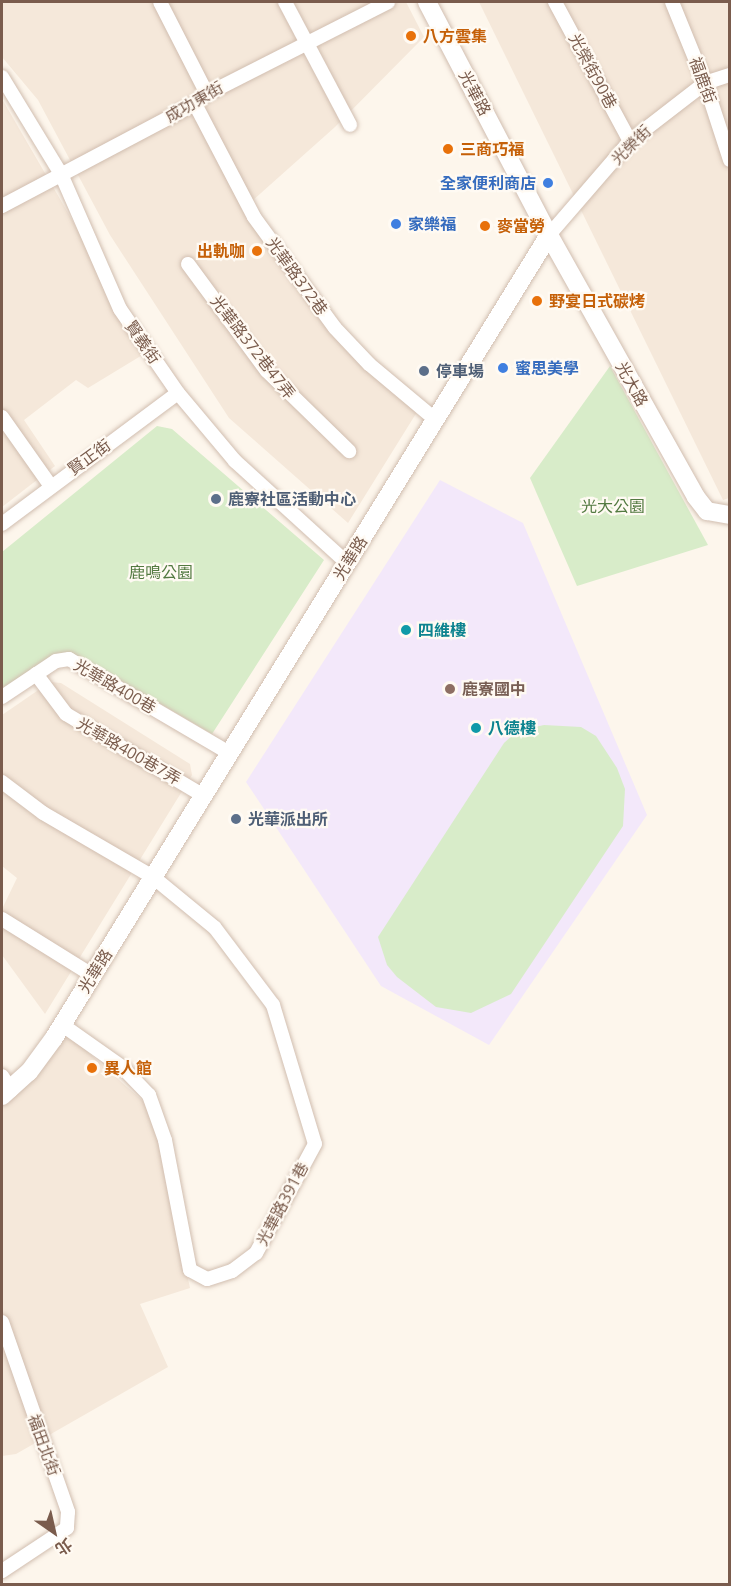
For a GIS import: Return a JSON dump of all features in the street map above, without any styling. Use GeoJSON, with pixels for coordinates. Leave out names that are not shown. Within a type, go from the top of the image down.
{"type":"FeatureCollection","features":[{"type":"Feature","properties":{"kind":"street"},"geometry":{"type":"LineString","coordinates":[[160,2],[207,94]]}},
{"type":"Feature","properties":{"kind":"street"},"geometry":{"type":"LineString","coordinates":[[285,2],[350,125]]}},
{"type":"Feature","properties":{"kind":"street","name":"成功東街"},"geometry":{"type":"LineString","coordinates":[[2,206],[195,104],[207,94],[388,2]]}},
{"type":"Feature","properties":{"kind":"street","name":"光華路"},"geometry":{"type":"LineString","coordinates":[[5,1087],[34,1065],[61,1024],[549,235],[427,2]]}},
{"type":"Feature","properties":{"kind":"street","name":"光榮街90巷"},"geometry":{"type":"LineString","coordinates":[[555,2],[630,141]]}},
{"type":"Feature","properties":{"kind":"street","name":"福鹿街"},"geometry":{"type":"LineString","coordinates":[[672,2],[705,83],[729,160]]}},
{"type":"Feature","properties":{"kind":"street","name":"光榮街"},"geometry":{"type":"LineString","coordinates":[[549,235],[630,141],[705,83],[729,75]]}},
{"type":"Feature","properties":{"kind":"street","name":"賢義街"},"geometry":{"type":"LineString","coordinates":[[2,77],[61,174],[120,309],[178,393],[235,461],[347,563]]}},
{"type":"Feature","properties":{"kind":"street","name":"光華路372巷"},"geometry":{"type":"LineString","coordinates":[[195,104],[254,217],[335,328],[369,364],[435,420]]}},
{"type":"Feature","properties":{"kind":"street","name":"光大路"},"geometry":{"type":"LineString","coordinates":[[549,235],[696,497],[707,511],[729,515]]}},
{"type":"Feature","properties":{"kind":"street","name":"光華路372巷47弄"},"geometry":{"type":"LineString","coordinates":[[188,264],[267,371],[349,451]]}},
{"type":"Feature","properties":{"kind":"street","name":"賢正街"},"geometry":{"type":"LineString","coordinates":[[2,524],[50,485],[178,393]]}},
{"type":"Feature","properties":{"kind":"street"},"geometry":{"type":"LineString","coordinates":[[2,417],[50,485]]}},
{"type":"Feature","properties":{"kind":"street","name":"光華路400巷"},"geometry":{"type":"LineString","coordinates":[[2,697],[56,661],[69,659],[229,753]]}},
{"type":"Feature","properties":{"kind":"street","name":"光華路400巷7弄"},"geometry":{"type":"LineString","coordinates":[[36,674],[66,714],[204,796]]}},
{"type":"Feature","properties":{"kind":"street"},"geometry":{"type":"LineString","coordinates":[[2,782],[42,813],[153,878]]}},
{"type":"Feature","properties":{"kind":"street","name":"光華路391巷"},"geometry":{"type":"LineString","coordinates":[[61,1024],[122,1067],[149,1095],[165,1140],[190,1270],[207,1279],[232,1271],[256,1252],[315,1144],[273,1005],[215,928],[153,878]]}},
{"type":"Feature","properties":{"kind":"street"},"geometry":{"type":"LineString","coordinates":[[2,919],[92,975]]}},
{"type":"Feature","properties":{"kind":"street","name":"福田北街"},"geometry":{"type":"LineString","coordinates":[[2,1322],[68,1512],[67,1528],[2,1571]]}},
{"type":"Feature","properties":{"kind":"shaded area"},"geometry":{"type":"Polygon","coordinates":[[[2,2],[406,2],[424,37],[335,127],[242,210],[338,341],[417,412],[348,523],[229,418],[110,235],[38,100],[2,57],[2,2]]]}},
{"type":"Feature","properties":{"kind":"shaded area"},"geometry":{"type":"Polygon","coordinates":[[[479,2],[729,2],[729,498],[723,500],[479,2]]]}},
{"type":"Feature","properties":{"kind":"shaded area"},"geometry":{"type":"Polygon","coordinates":[[[2,99],[122,306],[144,354],[88,388],[76,380],[24,420],[55,466],[2,507],[2,99]]]}},
{"type":"Feature","properties":{"kind":"shaded area","name":"鹿寮國中"},"geometry":{"type":"Polygon","coordinates":[[[440,480],[523,523],[647,815],[489,1045],[381,986],[246,782],[440,480]]]}},
{"type":"Feature","properties":{"kind":"shaded area"},"geometry":{"type":"Polygon","coordinates":[[[50,682],[61,683],[190,764],[192,775],[45,1014],[2,955],[2,909],[17,878],[2,866],[2,715],[50,682]]]}},
{"type":"Feature","properties":{"kind":"shaded area"},"geometry":{"type":"Polygon","coordinates":[[[64,1031],[145,1103],[160,1146],[190,1288],[140,1304],[168,1367],[16,1454],[2,1456],[2,1103],[64,1031]]]}},
{"type":"Feature","properties":{"kind":"green space","name":"光大公園"},"geometry":{"type":"Polygon","coordinates":[[[610,366],[708,545],[577,586],[530,478],[610,366]]]}},
{"type":"Feature","properties":{"kind":"green space","name":"鹿鳴公園"},"geometry":{"type":"Polygon","coordinates":[[[157,426],[172,429],[324,560],[212,734],[94,665],[51,667],[2,700],[2,552],[157,426]]]}},
{"type":"Feature","properties":{"kind":"green space"},"geometry":{"type":"Polygon","coordinates":[[[544,725],[581,727],[596,736],[617,768],[625,789],[623,826],[511,994],[471,1013],[436,1007],[397,977],[387,965],[378,937],[504,743],[517,731],[544,725]]]}},
{"type":"Feature","properties":{"kind":"place","name":"八方雲集"},"geometry":{"type":"Point","coordinates":[411,36]}},
{"type":"Feature","properties":{"kind":"place","name":"三商巧福"},"geometry":{"type":"Point","coordinates":[448,149]}},
{"type":"Feature","properties":{"kind":"place","name":"全家便利商店"},"geometry":{"type":"Point","coordinates":[548,183]}},
{"type":"Feature","properties":{"kind":"place","name":"家樂福"},"geometry":{"type":"Point","coordinates":[396,224]}},
{"type":"Feature","properties":{"kind":"place","name":"麥當勞"},"geometry":{"type":"Point","coordinates":[485,226]}},
{"type":"Feature","properties":{"kind":"place","name":"出軌咖"},"geometry":{"type":"Point","coordinates":[257,251]}},
{"type":"Feature","properties":{"kind":"place","name":"野宴日式碳烤"},"geometry":{"type":"Point","coordinates":[537,301]}},
{"type":"Feature","properties":{"kind":"place","name":"蜜思美學"},"geometry":{"type":"Point","coordinates":[503,368]}},
{"type":"Feature","properties":{"kind":"place","name":"停車場"},"geometry":{"type":"Point","coordinates":[424,371]}},
{"type":"Feature","properties":{"kind":"place","name":"鹿寮社區活動中心"},"geometry":{"type":"Point","coordinates":[216,499]}},
{"type":"Feature","properties":{"kind":"place","name":"四維樓"},"geometry":{"type":"Point","coordinates":[406,630]}},
{"type":"Feature","properties":{"kind":"place","name":"鹿寮國中"},"geometry":{"type":"Point","coordinates":[450,689]}},
{"type":"Feature","properties":{"kind":"place","name":"八德樓"},"geometry":{"type":"Point","coordinates":[476,728]}},
{"type":"Feature","properties":{"kind":"place","name":"光華派出所"},"geometry":{"type":"Point","coordinates":[236,819]}},
{"type":"Feature","properties":{"kind":"place","name":"異人館"},"geometry":{"type":"Point","coordinates":[92,1068]}}]}
